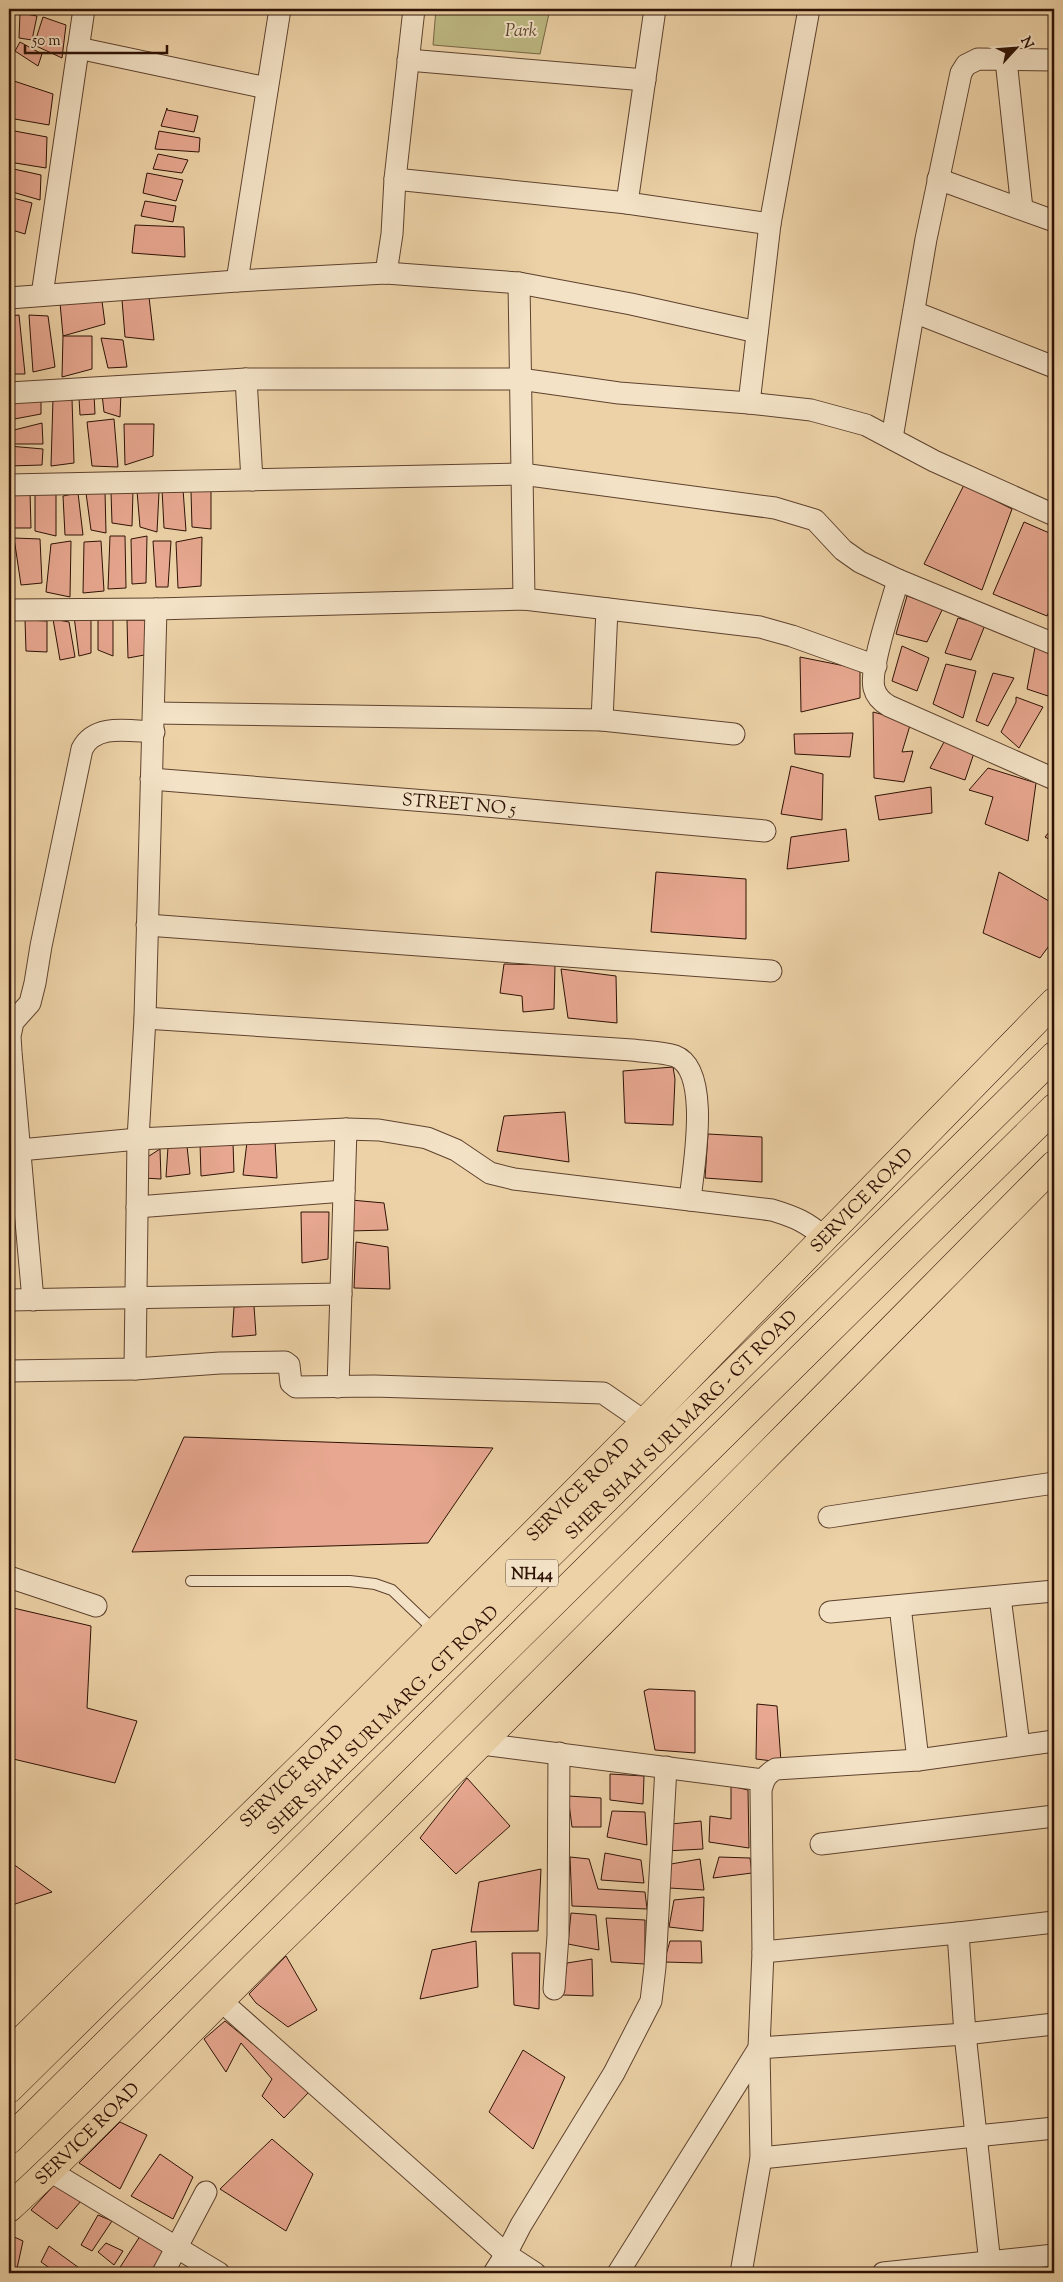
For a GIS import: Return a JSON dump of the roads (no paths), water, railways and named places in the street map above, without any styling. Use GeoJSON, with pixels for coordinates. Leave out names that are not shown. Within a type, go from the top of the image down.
{"type":"FeatureCollection","features":[{"type":"Feature","properties":{"kind":"main road","name":"SERVICE ROAD"},"geometry":{"type":"LineString","coordinates":[[9,2053],[645,1422],[1054,1002]]}},
{"type":"Feature","properties":{"kind":"main road","name":"SHER SHAH SURI MARG - GT ROAD"},"geometry":{"type":"LineString","coordinates":[[9,2089],[1054,1056]]}},
{"type":"Feature","properties":{"kind":"main road","name":"SHER SHAH SURI MARG - GT ROAD"},"geometry":{"type":"LineString","coordinates":[[9,2140],[1054,1108]]}},
{"type":"Feature","properties":{"kind":"main road","name":"SERVICE ROAD"},"geometry":{"type":"LineString","coordinates":[[9,2208],[50,2171],[220,2000],[482,1744],[1054,1165]]}},
{"type":"Feature","properties":{"kind":"street"},"geometry":{"type":"LineString","coordinates":[[42,295],[84,9]]}},
{"type":"Feature","properties":{"kind":"street"},"geometry":{"type":"LineString","coordinates":[[237,280],[280,9]]}},
{"type":"Feature","properties":{"kind":"street"},"geometry":{"type":"LineString","coordinates":[[386,273],[392,234],[395,179],[414,9]]}},
{"type":"Feature","properties":{"kind":"street"},"geometry":{"type":"LineString","coordinates":[[627,203],[655,9]]}},
{"type":"Feature","properties":{"kind":"street"},"geometry":{"type":"LineString","coordinates":[[749,403],[770,224],[809,9]]}},
{"type":"Feature","properties":{"kind":"street"},"geometry":{"type":"LineString","coordinates":[[78,48],[267,88]]}},
{"type":"Feature","properties":{"kind":"street"},"geometry":{"type":"LineString","coordinates":[[892,438],[938,179],[961,73],[966,65],[978,59],[1054,60]]}},
{"type":"Feature","properties":{"kind":"street"},"geometry":{"type":"LineString","coordinates":[[408,60],[645,80]]}},
{"type":"Feature","properties":{"kind":"street"},"geometry":{"type":"LineString","coordinates":[[1006,60],[1022,209]]}},
{"type":"Feature","properties":{"kind":"street"},"geometry":{"type":"LineString","coordinates":[[395,179],[627,203],[770,224]]}},
{"type":"Feature","properties":{"kind":"street"},"geometry":{"type":"LineString","coordinates":[[938,179],[1054,221]]}},
{"type":"Feature","properties":{"kind":"street"},"geometry":{"type":"LineString","coordinates":[[9,298],[237,280],[386,273],[519,283],[631,304],[757,332]]}},
{"type":"Feature","properties":{"kind":"street"},"geometry":{"type":"LineString","coordinates":[[519,283],[524,599]]}},
{"type":"Feature","properties":{"kind":"street"},"geometry":{"type":"LineString","coordinates":[[914,312],[1054,367]]}},
{"type":"Feature","properties":{"kind":"street"},"geometry":{"type":"LineString","coordinates":[[246,379],[252,480]]}},
{"type":"Feature","properties":{"kind":"street"},"geometry":{"type":"LineString","coordinates":[[9,394],[246,379],[520,379],[619,393],[749,403],[820,412],[866,425],[934,461],[1054,515]]}},
{"type":"Feature","properties":{"kind":"street"},"geometry":{"type":"LineString","coordinates":[[9,484],[522,474],[776,508],[815,520],[843,550],[860,562],[898,580],[1054,644]]}},
{"type":"Feature","properties":{"kind":"street"},"geometry":{"type":"LineString","coordinates":[[898,580],[876,666],[874,688],[881,700],[889,706],[1054,779]]}},
{"type":"Feature","properties":{"kind":"street"},"geometry":{"type":"LineString","coordinates":[[9,610],[524,599],[760,627],[792,636],[876,666]]}},
{"type":"Feature","properties":{"kind":"street"},"geometry":{"type":"LineString","coordinates":[[135,1369],[138,1139],[144,1018],[156,608]]}},
{"type":"Feature","properties":{"kind":"street"},"geometry":{"type":"LineString","coordinates":[[602,720],[607,609]]}},
{"type":"Feature","properties":{"kind":"street"},"geometry":{"type":"LineString","coordinates":[[33,1300],[15,1150],[10,1036],[13,1022],[30,1004],[82,749],[86,741],[104,731],[154,722],[602,720],[734,734]]}},
{"type":"Feature","properties":{"kind":"street","name":"STREET NO 5"},"geometry":{"type":"LineString","coordinates":[[152,779],[765,831]]}},
{"type":"Feature","properties":{"kind":"street"},"geometry":{"type":"LineString","coordinates":[[147,925],[771,971]]}},
{"type":"Feature","properties":{"kind":"street"},"geometry":{"type":"LineString","coordinates":[[144,1018],[632,1050],[676,1056],[689,1068],[696,1092],[698,1121],[690,1200]]}},
{"type":"Feature","properties":{"kind":"street"},"geometry":{"type":"LineString","coordinates":[[15,1150],[138,1139],[346,1129],[378,1130],[426,1138],[443,1143],[490,1173],[514,1179],[772,1210],[803,1221],[825,1238]]}},
{"type":"Feature","properties":{"kind":"street"},"geometry":{"type":"LineString","coordinates":[[338,1387],[346,1129]]}},
{"type":"Feature","properties":{"kind":"street"},"geometry":{"type":"LineString","coordinates":[[137,1207],[344,1191]]}},
{"type":"Feature","properties":{"kind":"street"},"geometry":{"type":"LineString","coordinates":[[9,1300],[341,1294]]}},
{"type":"Feature","properties":{"kind":"street"},"geometry":{"type":"LineString","coordinates":[[9,1371],[135,1369],[220,1363],[285,1362],[289,1365],[291,1383],[294,1387],[603,1393],[645,1422]]}},
{"type":"Feature","properties":{"kind":"street"},"geometry":{"type":"LineString","coordinates":[[829,1517],[1054,1483]]}},
{"type":"Feature","properties":{"kind":"street"},"geometry":{"type":"LineString","coordinates":[[9,1576],[96,1606]]}},
{"type":"Feature","properties":{"kind":"street"},"geometry":{"type":"LineString","coordinates":[[830,1612],[1054,1591]]}},
{"type":"Feature","properties":{"kind":"street"},"geometry":{"type":"LineString","coordinates":[[1000,1597],[1019,1745]]}},
{"type":"Feature","properties":{"kind":"street"},"geometry":{"type":"LineString","coordinates":[[900,1606],[918,1760]]}},
{"type":"Feature","properties":{"kind":"street"},"geometry":{"type":"LineString","coordinates":[[741,2273],[761,2158],[759,2048],[763,1952],[761,1790],[764,1780],[769,1773],[776,1769],[918,1760],[1054,1741]]}},
{"type":"Feature","properties":{"kind":"street"},"geometry":{"type":"LineString","coordinates":[[482,1744],[764,1780]]}},
{"type":"Feature","properties":{"kind":"street"},"geometry":{"type":"LineString","coordinates":[[554,1989],[558,1936],[559,1753]]}},
{"type":"Feature","properties":{"kind":"street"},"geometry":{"type":"LineString","coordinates":[[494,2273],[521,2225],[614,2074],[651,2001],[655,1967],[666,1766]]}},
{"type":"Feature","properties":{"kind":"street"},"geometry":{"type":"LineString","coordinates":[[821,1844],[1054,1816]]}},
{"type":"Feature","properties":{"kind":"street"},"geometry":{"type":"LineString","coordinates":[[763,1952],[1054,1922]]}},
{"type":"Feature","properties":{"kind":"street"},"geometry":{"type":"LineString","coordinates":[[958,1933],[965,2034],[978,2135],[990,2268]]}},
{"type":"Feature","properties":{"kind":"street"},"geometry":{"type":"LineString","coordinates":[[220,2000],[506,2254],[535,2273]]}},
{"type":"Feature","properties":{"kind":"street"},"geometry":{"type":"LineString","coordinates":[[759,2048],[965,2034],[1054,2024]]}},
{"type":"Feature","properties":{"kind":"street"},"geometry":{"type":"LineString","coordinates":[[618,2273],[759,2048]]}},
{"type":"Feature","properties":{"kind":"street"},"geometry":{"type":"LineString","coordinates":[[761,2158],[1054,2128]]}},
{"type":"Feature","properties":{"kind":"street"},"geometry":{"type":"LineString","coordinates":[[50,2171],[219,2273]]}},
{"type":"Feature","properties":{"kind":"street"},"geometry":{"type":"LineString","coordinates":[[163,2273],[206,2192]]}},
{"type":"Feature","properties":{"kind":"street"},"geometry":{"type":"LineString","coordinates":[[883,2273],[990,2268],[1054,2255]]}},
{"type":"Feature","properties":{"kind":"lane"},"geometry":{"type":"LineString","coordinates":[[191,1581],[350,1581],[375,1584],[392,1590],[436,1631]]}},
{"type":"Feature","properties":{"kind":"park label","name":"Park"},"geometry":{"type":"Point","coordinates":[521,30]}}]}
